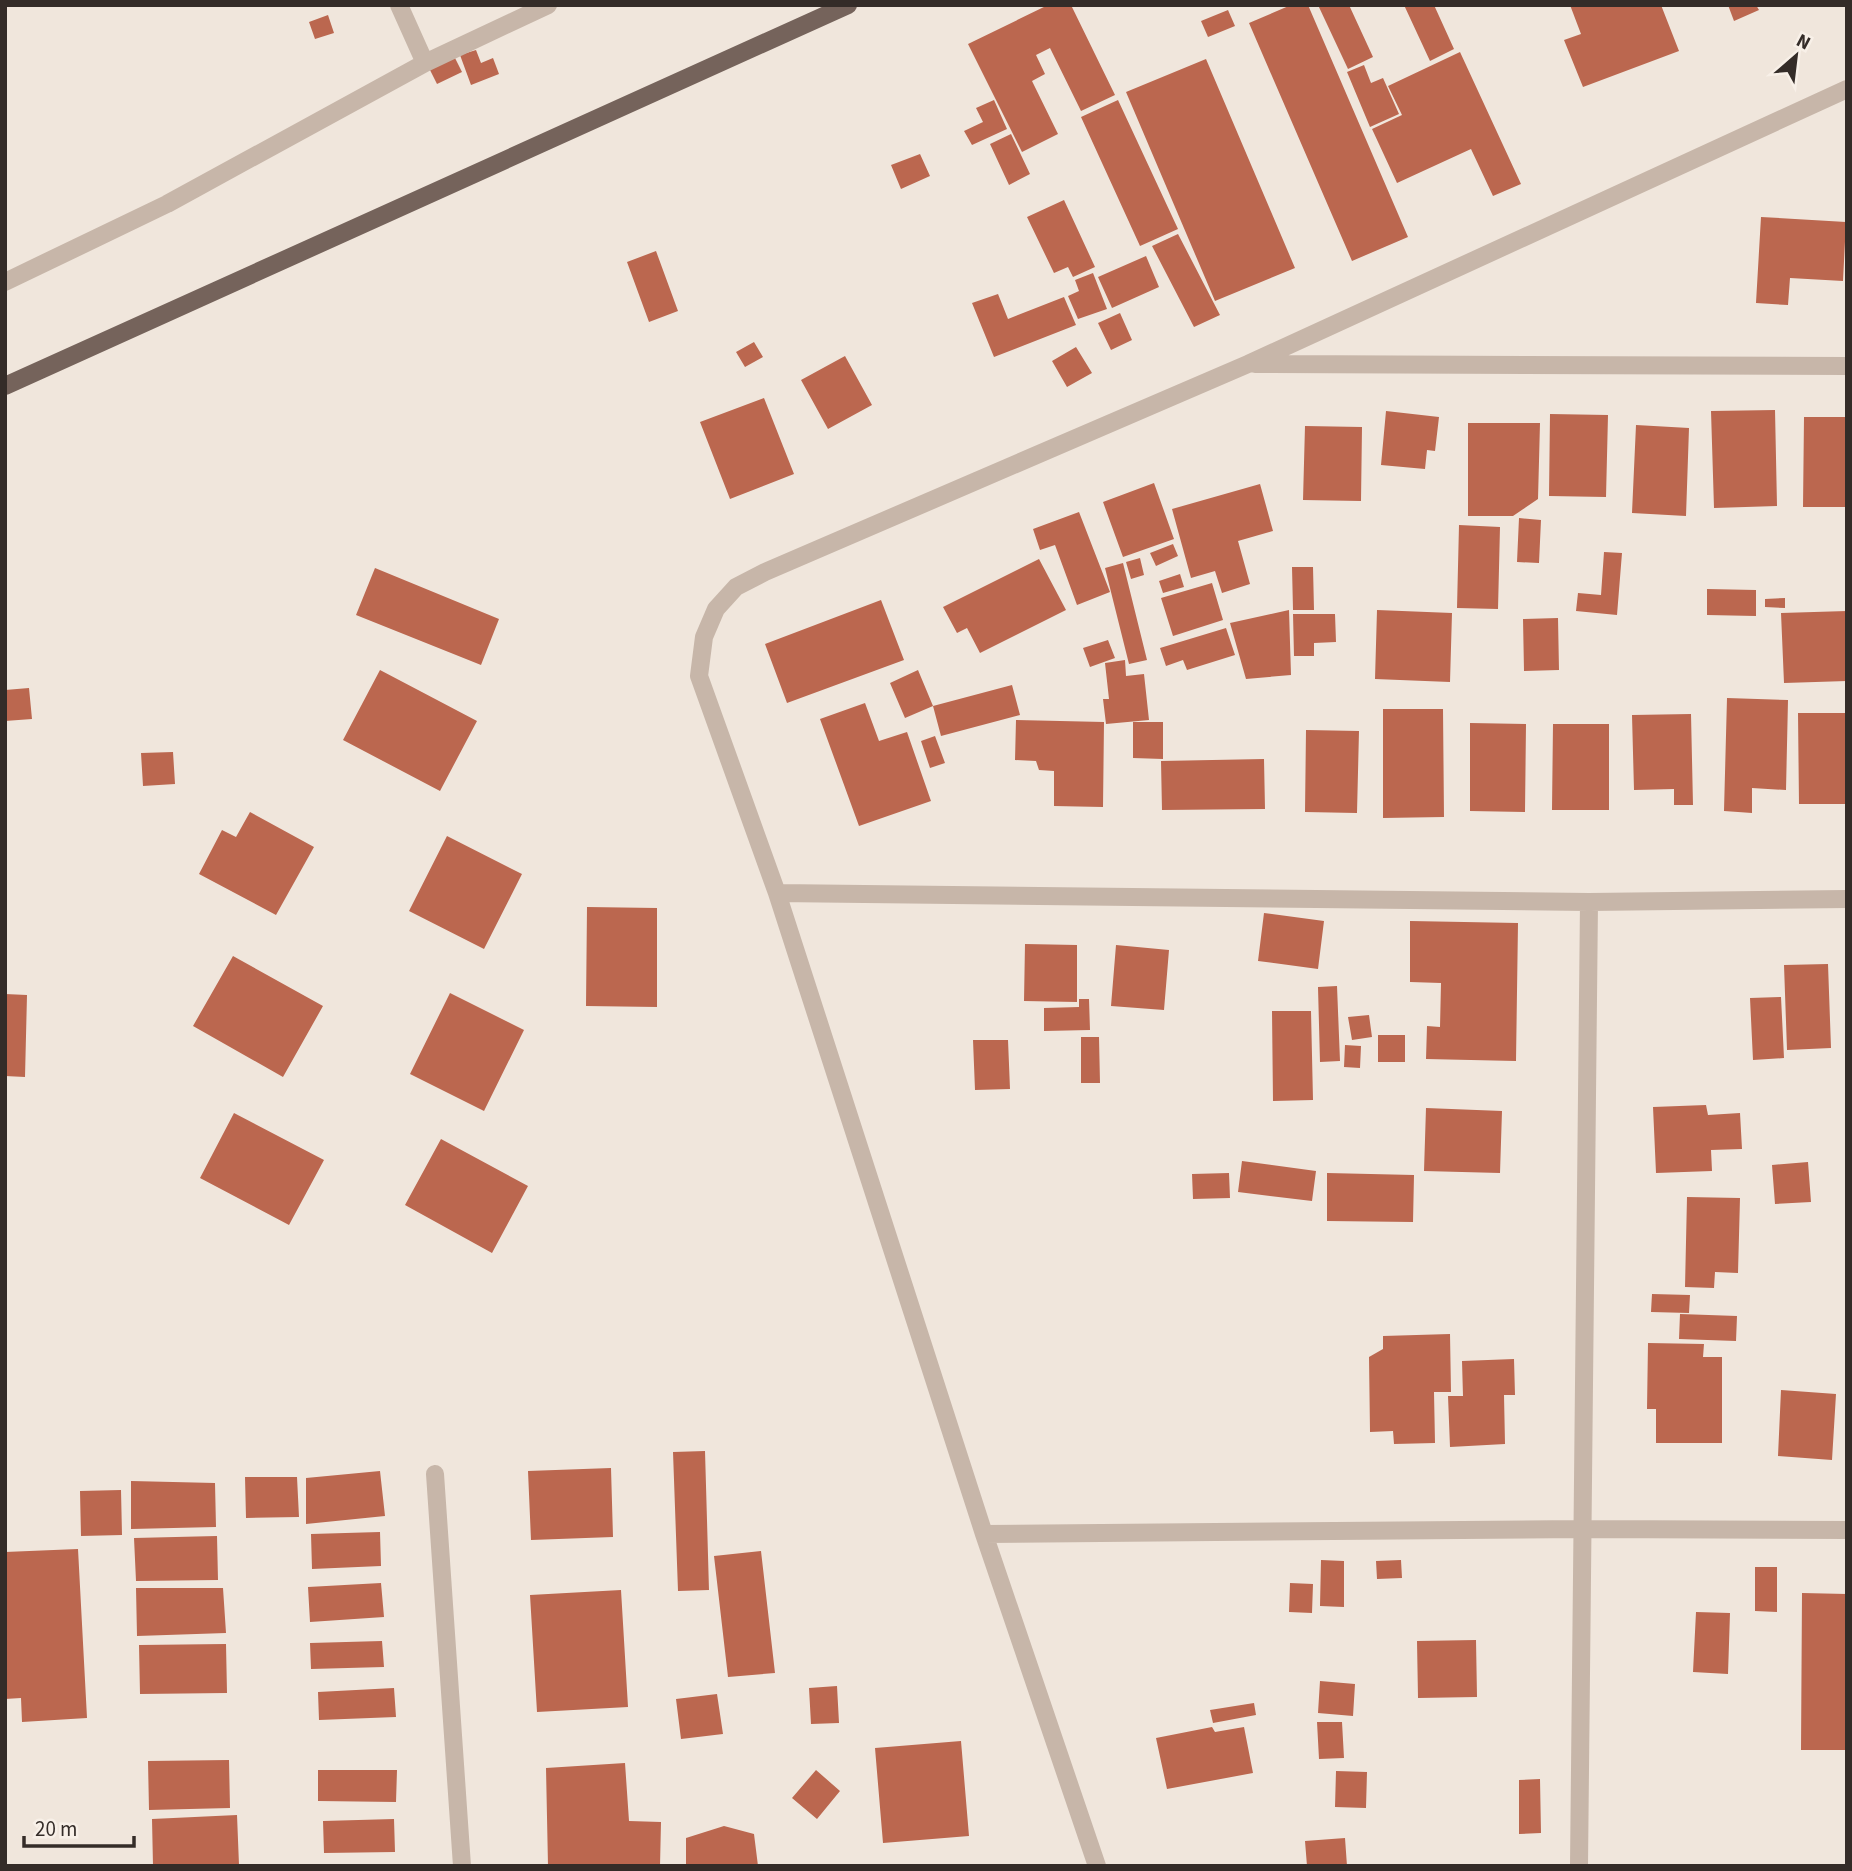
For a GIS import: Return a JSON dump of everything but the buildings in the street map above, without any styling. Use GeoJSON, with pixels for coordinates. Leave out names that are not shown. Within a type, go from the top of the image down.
{"type":"FeatureCollection","features":[{"type":"Feature","properties":{"kind":"main road"},"geometry":{"type":"LineString","coordinates":[[5,386],[848,5]]}},
{"type":"Feature","properties":{"kind":"street"},"geometry":{"type":"LineString","coordinates":[[399,5],[425,63]]}},
{"type":"Feature","properties":{"kind":"street"},"geometry":{"type":"LineString","coordinates":[[5,282],[167,204],[425,63],[548,5]]}},
{"type":"Feature","properties":{"kind":"street"},"geometry":{"type":"LineString","coordinates":[[1097,1866],[984,1534],[777,893],[699,676],[704,637],[716,610],[736,587],[1248,364],[1847,89]]}},
{"type":"Feature","properties":{"kind":"street"},"geometry":{"type":"LineString","coordinates":[[1248,364],[1847,366]]}},
{"type":"Feature","properties":{"kind":"street"},"geometry":{"type":"LineString","coordinates":[[777,893],[1589,902],[1847,899]]}},
{"type":"Feature","properties":{"kind":"street"},"geometry":{"type":"LineString","coordinates":[[1579,1866],[1589,902]]}},
{"type":"Feature","properties":{"kind":"street"},"geometry":{"type":"LineString","coordinates":[[435,1474],[462,1866]]}},
{"type":"Feature","properties":{"kind":"street"},"geometry":{"type":"LineString","coordinates":[[984,1534],[1582,1529],[1847,1530]]}}]}
